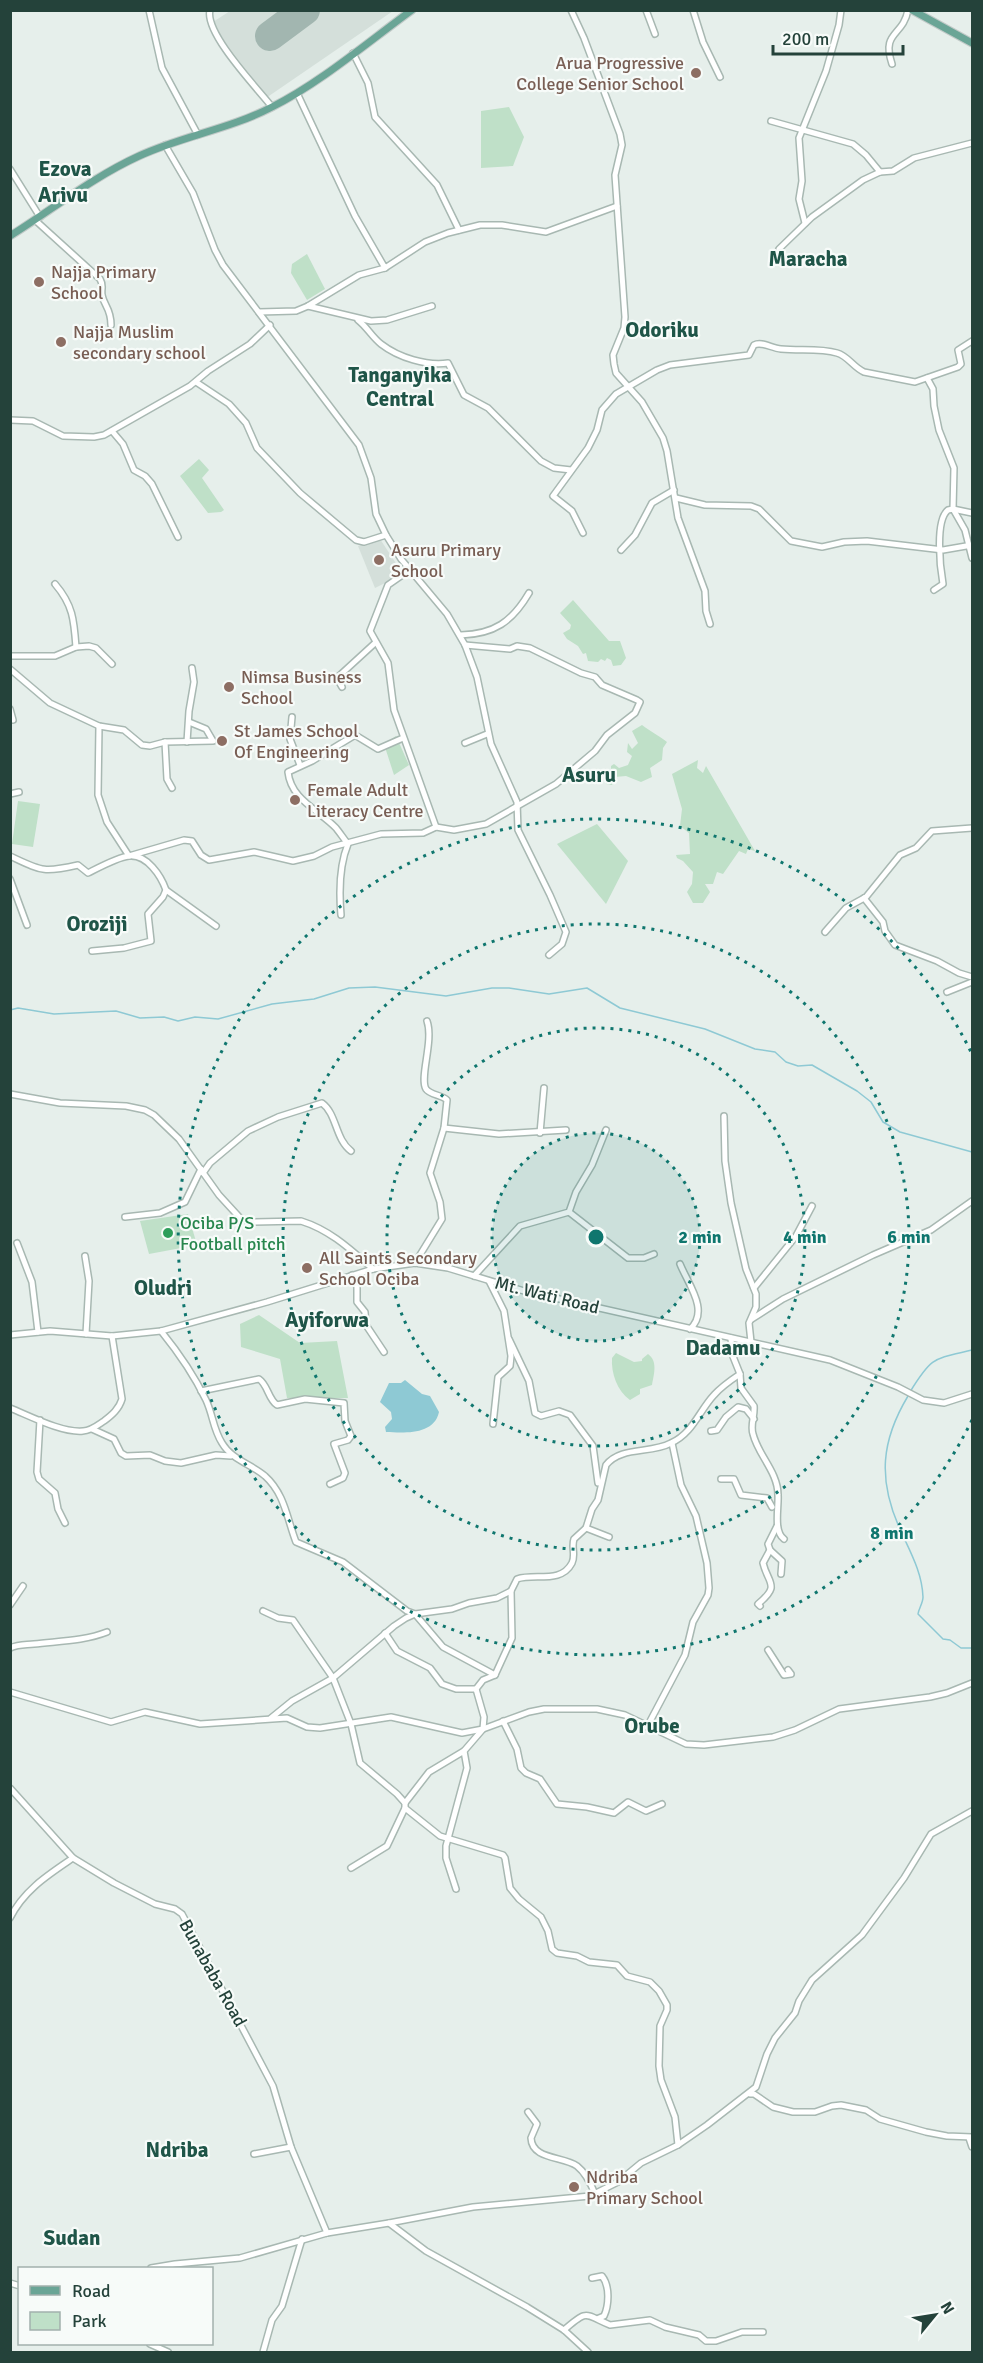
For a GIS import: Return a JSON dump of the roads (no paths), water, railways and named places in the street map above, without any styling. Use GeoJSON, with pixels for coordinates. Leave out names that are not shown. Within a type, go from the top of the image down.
{"type":"FeatureCollection","features":[{"type":"Feature","properties":{"kind":"main road"},"geometry":{"type":"LineString","coordinates":[[11,236],[124,163],[165,145],[272,107],[297,93],[412,10]]}},
{"type":"Feature","properties":{"kind":"main road"},"geometry":{"type":"LineString","coordinates":[[910,10],[972,43]]}},
{"type":"Feature","properties":{"kind":"street"},"geometry":{"type":"LineString","coordinates":[[149,10],[162,68],[198,135]]}},
{"type":"Feature","properties":{"kind":"street"},"geometry":{"type":"LineString","coordinates":[[210,10],[210,21],[230,56],[272,107]]}},
{"type":"Feature","properties":{"kind":"street"},"geometry":{"type":"LineString","coordinates":[[571,10],[584,38],[622,145],[615,175],[625,317],[624,328],[614,355],[614,364],[621,379],[649,414],[663,438],[678,518],[705,591],[706,611],[710,624]]}},
{"type":"Feature","properties":{"kind":"street"},"geometry":{"type":"LineString","coordinates":[[646,10],[655,34]]}},
{"type":"Feature","properties":{"kind":"street"},"geometry":{"type":"LineString","coordinates":[[693,10],[709,59],[720,77]]}},
{"type":"Feature","properties":{"kind":"street"},"geometry":{"type":"LineString","coordinates":[[805,223],[799,199],[802,181],[798,145],[802,129],[826,71],[841,10]]}},
{"type":"Feature","properties":{"kind":"street"},"geometry":{"type":"LineString","coordinates":[[892,64],[888,49],[890,37],[904,24],[910,10]]}},
{"type":"Feature","properties":{"kind":"street"},"geometry":{"type":"LineString","coordinates":[[353,53],[368,83],[375,117],[437,185],[459,230]]}},
{"type":"Feature","properties":{"kind":"street"},"geometry":{"type":"LineString","coordinates":[[297,93],[355,216],[385,268]]}},
{"type":"Feature","properties":{"kind":"street"},"geometry":{"type":"LineString","coordinates":[[771,121],[853,144],[880,172]]}},
{"type":"Feature","properties":{"kind":"street"},"geometry":{"type":"LineString","coordinates":[[779,249],[805,223],[845,191],[880,172],[893,171],[914,158],[972,143]]}},
{"type":"Feature","properties":{"kind":"street"},"geometry":{"type":"LineString","coordinates":[[165,145],[193,193],[218,257],[363,451],[371,478],[376,514],[386,535],[401,559],[461,635],[477,677],[488,734],[518,808],[518,830],[566,932],[561,944],[549,955]]}},
{"type":"Feature","properties":{"kind":"street"},"geometry":{"type":"LineString","coordinates":[[10,169],[38,219],[100,279],[104,299],[110,310],[111,325]]}},
{"type":"Feature","properties":{"kind":"street"},"geometry":{"type":"LineString","coordinates":[[259,312],[286,312],[308,306],[359,275],[385,268],[438,236],[480,225],[502,225],[546,232],[617,206]]}},
{"type":"Feature","properties":{"kind":"street"},"geometry":{"type":"LineString","coordinates":[[308,306],[358,320],[387,320],[432,306]]}},
{"type":"Feature","properties":{"kind":"street"},"geometry":{"type":"LineString","coordinates":[[358,320],[377,340],[391,350],[428,364],[448,363],[464,395],[488,408],[541,461],[554,468],[571,470]]}},
{"type":"Feature","properties":{"kind":"street"},"geometry":{"type":"LineString","coordinates":[[10,420],[30,420],[55,433],[73,437],[100,436],[196,382],[208,371],[250,344],[270,325]]}},
{"type":"Feature","properties":{"kind":"street"},"geometry":{"type":"LineString","coordinates":[[583,533],[572,511],[553,497],[592,441],[604,406],[616,394],[657,370],[670,365],[747,356],[758,343],[779,349],[834,352],[845,356],[858,369],[904,382],[919,382],[958,367],[961,364],[958,349],[972,341]]}},
{"type":"Feature","properties":{"kind":"street"},"geometry":{"type":"LineString","coordinates":[[927,378],[933,389],[939,430],[954,468],[953,509],[971,544],[972,558]]}},
{"type":"Feature","properties":{"kind":"street"},"geometry":{"type":"LineString","coordinates":[[196,382],[229,404],[246,423],[257,448],[300,493],[356,540],[364,542],[386,535]]}},
{"type":"Feature","properties":{"kind":"street"},"geometry":{"type":"LineString","coordinates":[[112,430],[121,440],[134,470],[146,476],[152,484],[178,537]]}},
{"type":"Feature","properties":{"kind":"street"},"geometry":{"type":"LineString","coordinates":[[621,550],[635,535],[652,503],[674,490]]}},
{"type":"Feature","properties":{"kind":"street"},"geometry":{"type":"LineString","coordinates":[[676,498],[705,505],[751,506],[759,509],[794,543],[822,547],[844,542],[867,541],[941,550],[971,544]]}},
{"type":"Feature","properties":{"kind":"street"},"geometry":{"type":"LineString","coordinates":[[934,590],[943,584],[940,564],[940,521],[945,512],[953,509],[972,513]]}},
{"type":"Feature","properties":{"kind":"street"},"geometry":{"type":"LineString","coordinates":[[411,569],[390,583],[386,589],[370,631],[388,663],[392,682],[392,702],[436,827]]}},
{"type":"Feature","properties":{"kind":"street"},"geometry":{"type":"LineString","coordinates":[[55,584],[69,602],[73,614],[76,647]]}},
{"type":"Feature","properties":{"kind":"street"},"geometry":{"type":"LineString","coordinates":[[461,635],[488,632],[510,619],[516,614],[529,593]]}},
{"type":"Feature","properties":{"kind":"street"},"geometry":{"type":"LineString","coordinates":[[342,687],[338,680],[339,676],[375,643]]}},
{"type":"Feature","properties":{"kind":"street"},"geometry":{"type":"LineString","coordinates":[[10,856],[38,870],[58,870],[78,865],[88,873],[129,856],[184,840],[192,841],[201,855],[208,860],[255,852],[293,861],[314,856],[332,847],[381,834],[428,832],[436,827],[454,830],[486,824],[546,792],[595,751],[607,735],[635,713],[640,702],[602,685],[595,677],[581,673],[530,648],[517,646],[510,649],[465,645]]}},
{"type":"Feature","properties":{"kind":"street"},"geometry":{"type":"LineString","coordinates":[[10,656],[55,656],[76,647],[96,648],[112,664]]}},
{"type":"Feature","properties":{"kind":"street"},"geometry":{"type":"LineString","coordinates":[[187,742],[188,714],[194,682],[192,668]]}},
{"type":"Feature","properties":{"kind":"street"},"geometry":{"type":"LineString","coordinates":[[10,669],[50,703],[99,726],[124,730],[142,745],[213,741],[206,729],[189,722]]}},
{"type":"Feature","properties":{"kind":"street"},"geometry":{"type":"LineString","coordinates":[[10,709],[13,720]]}},
{"type":"Feature","properties":{"kind":"street"},"geometry":{"type":"LineString","coordinates":[[292,717],[290,739],[300,765]]}},
{"type":"Feature","properties":{"kind":"street"},"geometry":{"type":"LineString","coordinates":[[99,726],[98,795],[107,822],[129,856],[147,862],[154,869],[166,890],[216,926]]}},
{"type":"Feature","properties":{"kind":"street"},"geometry":{"type":"LineString","coordinates":[[465,743],[488,734]]}},
{"type":"Feature","properties":{"kind":"street"},"geometry":{"type":"LineString","coordinates":[[348,844],[337,829],[307,806],[295,790],[288,772],[355,735],[378,749],[403,738]]}},
{"type":"Feature","properties":{"kind":"street"},"geometry":{"type":"LineString","coordinates":[[165,742],[167,779],[172,788]]}},
{"type":"Feature","properties":{"kind":"street"},"geometry":{"type":"LineString","coordinates":[[10,794],[19,792]]}},
{"type":"Feature","properties":{"kind":"street"},"geometry":{"type":"LineString","coordinates":[[825,932],[846,908],[864,898],[900,855],[916,848],[932,831],[972,828]]}},
{"type":"Feature","properties":{"kind":"street"},"geometry":{"type":"LineString","coordinates":[[341,915],[341,867],[348,844]]}},
{"type":"Feature","properties":{"kind":"street"},"geometry":{"type":"LineString","coordinates":[[10,879],[27,926]]}},
{"type":"Feature","properties":{"kind":"street"},"geometry":{"type":"LineString","coordinates":[[92,951],[124,948],[151,942],[148,914],[164,897],[166,890]]}},
{"type":"Feature","properties":{"kind":"street"},"geometry":{"type":"LineString","coordinates":[[864,898],[883,922],[885,931],[895,945],[937,961],[972,979]]}},
{"type":"Feature","properties":{"kind":"street"},"geometry":{"type":"LineString","coordinates":[[947,992],[972,979]]}},
{"type":"Feature","properties":{"kind":"street"},"geometry":{"type":"LineString","coordinates":[[415,1263],[442,1219],[440,1202],[430,1173],[444,1128],[447,1100],[428,1092],[424,1083],[429,1046],[427,1021]]}},
{"type":"Feature","properties":{"kind":"street"},"geometry":{"type":"LineString","coordinates":[[540,1133],[544,1088]]}},
{"type":"Feature","properties":{"kind":"street"},"geometry":{"type":"LineString","coordinates":[[10,1094],[72,1104],[126,1106],[145,1110],[170,1130],[225,1202],[241,1219],[250,1222],[301,1221],[309,1224],[331,1234],[373,1269]]}},
{"type":"Feature","properties":{"kind":"street"},"geometry":{"type":"LineString","coordinates":[[125,1216],[160,1213],[185,1202],[202,1171],[248,1131],[278,1117],[322,1103],[331,1115],[344,1145],[351,1151]]}},
{"type":"Feature","properties":{"kind":"street"},"geometry":{"type":"LineString","coordinates":[[724,1116],[725,1161],[731,1203],[746,1269],[754,1288],[756,1307],[749,1323],[751,1342]]}},
{"type":"Feature","properties":{"kind":"street"},"geometry":{"type":"LineString","coordinates":[[444,1128],[499,1134],[566,1130]]}},
{"type":"Feature","properties":{"kind":"street"},"geometry":{"type":"LineString","coordinates":[[569,1212],[576,1192],[592,1165],[606,1130]]}},
{"type":"Feature","properties":{"kind":"street"},"geometry":{"type":"LineString","coordinates":[[752,1319],[783,1299],[931,1230],[972,1201]]}},
{"type":"Feature","properties":{"kind":"street"},"geometry":{"type":"LineString","coordinates":[[754,1288],[792,1241],[812,1206]]}},
{"type":"Feature","properties":{"kind":"street"},"geometry":{"type":"LineString","coordinates":[[569,1212],[628,1258],[644,1258],[654,1254]]}},
{"type":"Feature","properties":{"kind":"street"},"geometry":{"type":"LineString","coordinates":[[474,1276],[520,1226],[569,1212]]}},
{"type":"Feature","properties":{"kind":"street"},"geometry":{"type":"LineString","coordinates":[[17,1243],[32,1282],[38,1332]]}},
{"type":"Feature","properties":{"kind":"street"},"geometry":{"type":"LineString","coordinates":[[85,1256],[89,1281],[86,1334]]}},
{"type":"Feature","properties":{"kind":"street","name":"Mt. Wati Road"},"geometry":{"type":"LineString","coordinates":[[10,1335],[38,1332],[112,1336],[161,1331],[373,1269],[415,1263],[438,1266],[489,1281],[847,1365],[934,1403],[944,1403],[972,1394]]}},
{"type":"Feature","properties":{"kind":"street"},"geometry":{"type":"LineString","coordinates":[[680,1264],[699,1307],[697,1320],[690,1329]]}},
{"type":"Feature","properties":{"kind":"street"},"geometry":{"type":"LineString","coordinates":[[352,1275],[357,1287],[357,1302],[365,1312],[366,1325],[384,1352]]}},
{"type":"Feature","properties":{"kind":"street"},"geometry":{"type":"LineString","coordinates":[[489,1281],[501,1302],[509,1339],[511,1363],[498,1377],[493,1424]]}},
{"type":"Feature","properties":{"kind":"street"},"geometry":{"type":"LineString","coordinates":[[161,1331],[179,1354],[201,1391],[211,1412],[214,1430],[231,1456]]}},
{"type":"Feature","properties":{"kind":"street"},"geometry":{"type":"LineString","coordinates":[[10,1408],[78,1431],[92,1429],[118,1408],[122,1399],[112,1336]]}},
{"type":"Feature","properties":{"kind":"street"},"geometry":{"type":"LineString","coordinates":[[731,1338],[732,1354],[740,1374],[741,1388],[754,1406],[752,1429],[754,1438],[770,1466],[778,1491],[773,1508],[777,1528],[769,1541],[770,1550],[763,1563],[772,1581],[772,1587],[758,1604],[760,1606]]}},
{"type":"Feature","properties":{"kind":"street"},"geometry":{"type":"LineString","coordinates":[[509,1339],[529,1381],[535,1413],[541,1416],[559,1411],[567,1413],[590,1442],[598,1474],[599,1496]]}},
{"type":"Feature","properties":{"kind":"street"},"geometry":{"type":"LineString","coordinates":[[476,1689],[483,1680],[495,1675],[512,1638],[511,1591],[517,1579],[553,1576],[567,1569],[573,1560],[574,1539],[586,1528],[599,1496],[606,1465],[612,1458],[622,1453],[672,1443],[694,1425],[716,1393],[740,1374]]}},
{"type":"Feature","properties":{"kind":"street"},"geometry":{"type":"LineString","coordinates":[[201,1391],[259,1379],[263,1382],[272,1401],[277,1405],[305,1399],[344,1403],[345,1421],[351,1436],[348,1440],[334,1444],[345,1473],[342,1478],[330,1485]]}},
{"type":"Feature","properties":{"kind":"street"},"geometry":{"type":"LineString","coordinates":[[711,1431],[717,1430],[726,1417],[738,1407],[746,1409],[754,1419]]}},
{"type":"Feature","properties":{"kind":"street"},"geometry":{"type":"LineString","coordinates":[[40,1420],[37,1472],[39,1479],[55,1493],[57,1506],[66,1523]]}},
{"type":"Feature","properties":{"kind":"street"},"geometry":{"type":"LineString","coordinates":[[92,1429],[114,1439],[121,1453],[126,1456],[150,1455],[165,1461],[181,1463],[216,1455],[231,1456],[256,1470],[271,1482],[284,1504],[296,1542],[343,1562],[407,1611],[415,1614],[443,1647],[495,1675]]}},
{"type":"Feature","properties":{"kind":"street"},"geometry":{"type":"LineString","coordinates":[[647,1727],[685,1655],[693,1622],[708,1595],[709,1588],[707,1563],[696,1516],[681,1485],[672,1443]]}},
{"type":"Feature","properties":{"kind":"street"},"geometry":{"type":"LineString","coordinates":[[721,1479],[734,1479],[741,1496],[767,1498],[773,1508],[779,1533],[784,1539]]}},
{"type":"Feature","properties":{"kind":"street"},"geometry":{"type":"LineString","coordinates":[[586,1528],[609,1537]]}},
{"type":"Feature","properties":{"kind":"street"},"geometry":{"type":"LineString","coordinates":[[770,1550],[782,1561],[781,1574]]}},
{"type":"Feature","properties":{"kind":"street"},"geometry":{"type":"LineString","coordinates":[[10,1605],[23,1586]]}},
{"type":"Feature","properties":{"kind":"street"},"geometry":{"type":"LineString","coordinates":[[270,1719],[292,1701],[333,1678],[406,1618],[415,1614],[448,1610],[469,1603],[492,1600],[511,1591]]}},
{"type":"Feature","properties":{"kind":"street"},"geometry":{"type":"LineString","coordinates":[[263,1611],[278,1618],[294,1620],[333,1678],[351,1724],[360,1763],[397,1794],[430,1830],[448,1840],[502,1855],[510,1888],[519,1899],[541,1917],[548,1931],[552,1949],[556,1953],[577,1956],[589,1962],[617,1965],[627,1977],[654,1985],[667,2010],[660,2026],[660,2074],[675,2117],[678,2145]]}},
{"type":"Feature","properties":{"kind":"street"},"geometry":{"type":"LineString","coordinates":[[406,1618],[407,1611]]}},
{"type":"Feature","properties":{"kind":"street"},"geometry":{"type":"LineString","coordinates":[[10,1648],[21,1644],[82,1639],[107,1632]]}},
{"type":"Feature","properties":{"kind":"street"},"geometry":{"type":"LineString","coordinates":[[385,1633],[397,1651],[430,1668],[442,1684],[456,1689],[476,1689]]}},
{"type":"Feature","properties":{"kind":"street"},"geometry":{"type":"LineString","coordinates":[[768,1650],[784,1676],[791,1674],[788,1670]]}},
{"type":"Feature","properties":{"kind":"street"},"geometry":{"type":"LineString","coordinates":[[10,1692],[111,1722],[145,1712],[200,1724],[287,1718],[314,1728],[391,1717],[462,1733],[483,1729],[521,1714],[543,1710],[597,1709],[616,1712],[686,1744],[704,1745],[757,1739],[795,1730],[839,1709],[930,1697],[972,1683]]}},
{"type":"Feature","properties":{"kind":"street"},"geometry":{"type":"LineString","coordinates":[[351,1868],[387,1846],[405,1805],[429,1772],[464,1751],[483,1729],[484,1717],[476,1689]]}},
{"type":"Feature","properties":{"kind":"street"},"geometry":{"type":"LineString","coordinates":[[503,1721],[517,1749],[521,1768],[526,1773],[540,1779],[557,1804],[614,1813],[628,1802],[646,1811],[662,1804]]}},
{"type":"Feature","properties":{"kind":"street"},"geometry":{"type":"LineString","coordinates":[[456,1889],[446,1858],[448,1840],[467,1768],[464,1751]]}},
{"type":"Feature","properties":{"kind":"street","name":"Bunababa Road"},"geometry":{"type":"LineString","coordinates":[[10,1788],[73,1858],[154,1904],[175,1909],[182,1914],[273,2086],[291,2146],[327,2233]]}},
{"type":"Feature","properties":{"kind":"street"},"geometry":{"type":"LineString","coordinates":[[157,2267],[240,2258],[327,2233],[473,2207],[596,2194],[618,2182],[649,2158],[678,2145],[750,2094],[759,2082],[767,2054],[775,2038],[795,2013],[799,2001],[812,1980],[862,1935],[915,1862],[931,1834],[972,1811]]}},
{"type":"Feature","properties":{"kind":"street"},"geometry":{"type":"LineString","coordinates":[[10,1918],[27,1892],[73,1858]]}},
{"type":"Feature","properties":{"kind":"street"},"geometry":{"type":"LineString","coordinates":[[750,2094],[754,2094],[773,2107],[794,2112],[815,2112],[841,2105],[866,2110],[880,2119],[926,2132],[971,2137],[972,2147]]}},
{"type":"Feature","properties":{"kind":"street"},"geometry":{"type":"LineString","coordinates":[[528,2112],[537,2124],[531,2138],[534,2148],[545,2156],[565,2160],[579,2168],[596,2194]]}},
{"type":"Feature","properties":{"kind":"street"},"geometry":{"type":"LineString","coordinates":[[254,2154],[291,2146]]}},
{"type":"Feature","properties":{"kind":"street"},"geometry":{"type":"LineString","coordinates":[[389,2223],[426,2251],[564,2330],[588,2352]]}},
{"type":"Feature","properties":{"kind":"street"},"geometry":{"type":"LineString","coordinates":[[263,2352],[272,2320],[285,2298],[302,2239]]}},
{"type":"Feature","properties":{"kind":"street"},"geometry":{"type":"LineString","coordinates":[[592,2278],[603,2277],[607,2287],[607,2308],[604,2316],[599,2318]]}},
{"type":"Feature","properties":{"kind":"street"},"geometry":{"type":"LineString","coordinates":[[564,2330],[586,2315],[599,2318],[610,2325],[641,2319],[650,2320],[665,2327],[699,2335],[706,2342],[716,2341],[739,2332],[762,2331]]}},
{"type":"Feature","properties":{"kind":"street"},"geometry":{"type":"LineString","coordinates":[[154,2345],[168,2352]]}},
{"type":"Feature","properties":{"kind":"water"},"geometry":{"type":"Polygon","coordinates":[[[405,1380],[422,1394],[430,1396],[439,1412],[436,1420],[425,1429],[410,1432],[386,1432],[385,1427],[392,1419],[391,1412],[380,1402],[389,1383],[401,1383],[405,1380]]]}},
{"type":"Feature","properties":{"kind":"waterway"},"geometry":{"type":"LineString","coordinates":[[10,1010],[18,1008],[54,1014],[116,1011],[140,1018],[164,1017],[178,1021],[195,1017],[218,1019],[272,1004],[314,999],[349,988],[375,987],[446,996],[492,988],[549,994],[587,988],[620,1008],[705,1029],[755,1049],[775,1052],[786,1062],[798,1066],[812,1065],[857,1091],[871,1102],[883,1122],[900,1132],[972,1152]]}},
{"type":"Feature","properties":{"kind":"waterway"},"geometry":{"type":"LineString","coordinates":[[910,1392],[929,1365],[949,1355],[972,1350]]}},
{"type":"Feature","properties":{"kind":"waterway"},"geometry":{"type":"LineString","coordinates":[[908,1396],[892,1429],[886,1460],[886,1476],[892,1509],[920,1578],[923,1597],[918,1614],[943,1639],[950,1640],[961,1648],[972,1648]]}},
{"type":"Feature","properties":{"kind":"place","name":"Arua Progressive College Senior School"},"geometry":{"type":"Point","coordinates":[696,73]}},
{"type":"Feature","properties":{"kind":"place","name":"Najja Primary School"},"geometry":{"type":"Point","coordinates":[39,282]}},
{"type":"Feature","properties":{"kind":"place","name":"Najja Muslim secondary school"},"geometry":{"type":"Point","coordinates":[61,342]}},
{"type":"Feature","properties":{"kind":"place","name":"Asuru Primary School"},"geometry":{"type":"Point","coordinates":[379,560]}},
{"type":"Feature","properties":{"kind":"place","name":"Nimsa Business School"},"geometry":{"type":"Point","coordinates":[229,687]}},
{"type":"Feature","properties":{"kind":"place","name":"St James School Of Engineering"},"geometry":{"type":"Point","coordinates":[222,741]}},
{"type":"Feature","properties":{"kind":"place","name":"Female Adult Literacy Centre"},"geometry":{"type":"Point","coordinates":[295,800]}},
{"type":"Feature","properties":{"kind":"place","name":"Ociba P/S Football pitch"},"geometry":{"type":"Point","coordinates":[168,1233]}},
{"type":"Feature","properties":{"kind":"place","name":"All Saints Secondary School Ociba"},"geometry":{"type":"Point","coordinates":[307,1268]}},
{"type":"Feature","properties":{"kind":"place","name":"Ndriba Primary School"},"geometry":{"type":"Point","coordinates":[574,2187]}},
{"type":"Feature","properties":{"kind":"district","name":"Ezova"},"geometry":{"type":"Point","coordinates":[65,169]}},
{"type":"Feature","properties":{"kind":"district","name":"Arivu"},"geometry":{"type":"Point","coordinates":[63,195]}},
{"type":"Feature","properties":{"kind":"district","name":"Maracha"},"geometry":{"type":"Point","coordinates":[808,259]}},
{"type":"Feature","properties":{"kind":"district","name":"Odoriku"},"geometry":{"type":"Point","coordinates":[662,330]}},
{"type":"Feature","properties":{"kind":"district","name":"Tanganyika Central"},"geometry":{"type":"Point","coordinates":[400,387]}},
{"type":"Feature","properties":{"kind":"district","name":"Asuru"},"geometry":{"type":"Point","coordinates":[589,775]}},
{"type":"Feature","properties":{"kind":"district","name":"Oroziji"},"geometry":{"type":"Point","coordinates":[97,924]}},
{"type":"Feature","properties":{"kind":"district","name":"Oludri"},"geometry":{"type":"Point","coordinates":[163,1288]}},
{"type":"Feature","properties":{"kind":"district","name":"Ayiforwa"},"geometry":{"type":"Point","coordinates":[327,1320]}},
{"type":"Feature","properties":{"kind":"district","name":"Dadamu"},"geometry":{"type":"Point","coordinates":[723,1348]}},
{"type":"Feature","properties":{"kind":"district","name":"Orube"},"geometry":{"type":"Point","coordinates":[652,1726]}},
{"type":"Feature","properties":{"kind":"district","name":"Ndriba"},"geometry":{"type":"Point","coordinates":[177,2150]}},
{"type":"Feature","properties":{"kind":"district","name":"Sudan"},"geometry":{"type":"Point","coordinates":[72,2238]}}]}
